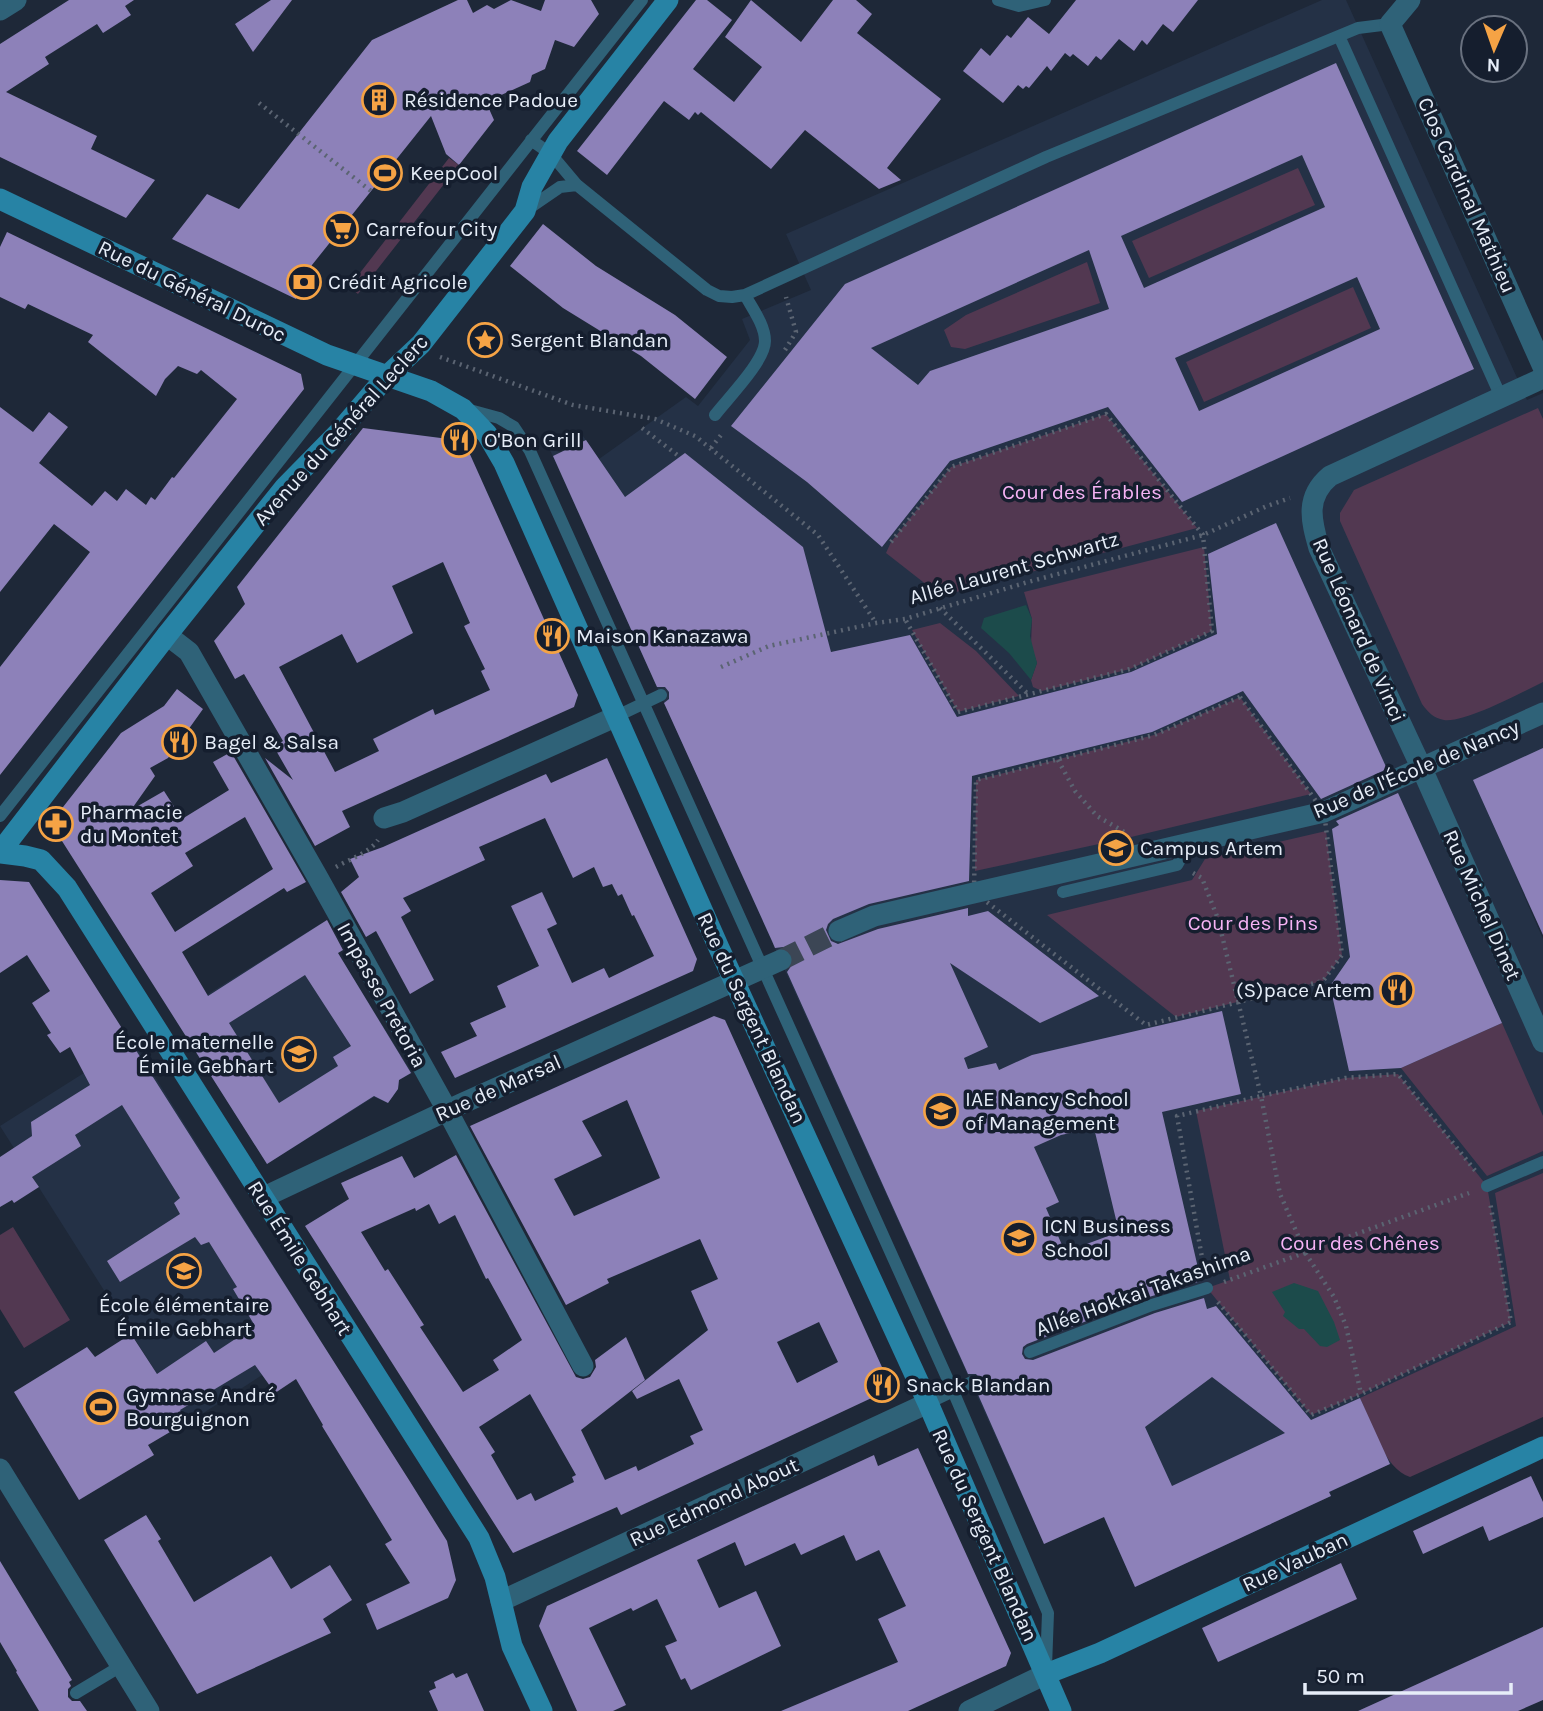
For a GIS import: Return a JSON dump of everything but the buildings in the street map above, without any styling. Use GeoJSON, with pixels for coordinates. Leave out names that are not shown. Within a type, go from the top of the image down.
{"type":"FeatureCollection","features":[{"type":"Feature","properties":{"kind":"street"},"geometry":{"type":"LineString","coordinates":[[0,10],[16,0]]}},
{"type":"Feature","properties":{"kind":"street","name":"Avenue du Général Leclerc"},"geometry":{"type":"LineString","coordinates":[[0,853],[159,629],[387,376],[421,344],[524,211],[531,187],[558,141],[668,0]]}},
{"type":"Feature","properties":{"kind":"street"},"geometry":{"type":"LineString","coordinates":[[1390,24],[1410,0]]}},
{"type":"Feature","properties":{"kind":"street","name":"Clos Cardinal Mathieu"},"geometry":{"type":"LineString","coordinates":[[1390,24],[1543,367]]}},
{"type":"Feature","properties":{"kind":"street","name":"Rue du Général Duroc"},"geometry":{"type":"LineString","coordinates":[[0,198],[327,355],[387,376]]}},
{"type":"Feature","properties":{"kind":"street","name":"Rue du Sergent Blandan"},"geometry":{"type":"LineString","coordinates":[[387,376],[431,391],[463,408],[487,434],[504,463],[615,717],[928,1403],[1061,1711]]}},
{"type":"Feature","properties":{"kind":"street"},"geometry":{"type":"LineString","coordinates":[[1315,496],[1318,486],[1331,476],[1543,377]]}},
{"type":"Feature","properties":{"kind":"street","name":"Rue Léonard de Vinci"},"geometry":{"type":"LineString","coordinates":[[1315,496],[1311,521],[1319,548],[1422,769]]}},
{"type":"Feature","properties":{"kind":"street","name":"Impasse Pretoria"},"geometry":{"type":"LineString","coordinates":[[159,629],[189,652],[447,1110],[583,1366]]}},
{"type":"Feature","properties":{"kind":"street","name":"Rue de l'École de Nancy"},"geometry":{"type":"LineString","coordinates":[[839,931],[874,916],[1324,812],[1543,713]]}},
{"type":"Feature","properties":{"kind":"street"},"geometry":{"type":"LineString","coordinates":[[384,818],[403,812],[615,717]]}},
{"type":"Feature","properties":{"kind":"street","name":"Rue Michel Dinet"},"geometry":{"type":"LineString","coordinates":[[1422,769],[1543,1042]]}},
{"type":"Feature","properties":{"kind":"street","name":"Rue Émile Gebhart"},"geometry":{"type":"LineString","coordinates":[[0,853],[41,860],[67,888],[479,1538],[495,1577],[512,1646],[542,1711]]}},
{"type":"Feature","properties":{"kind":"street"},"geometry":{"type":"LineString","coordinates":[[735,981],[772,964]]}},
{"type":"Feature","properties":{"kind":"street","name":"Rue de Marsal"},"geometry":{"type":"LineString","coordinates":[[262,1198],[447,1110],[735,981]]}},
{"type":"Feature","properties":{"kind":"street","name":"Rue Edmond About"},"geometry":{"type":"LineString","coordinates":[[501,1601],[928,1403]]}},
{"type":"Feature","properties":{"kind":"street","name":"Rue Vauban"},"geometry":{"type":"LineString","coordinates":[[1046,1674],[1100,1653],[1543,1447]]}},
{"type":"Feature","properties":{"kind":"street"},"geometry":{"type":"LineString","coordinates":[[0,1469],[149,1711]]}},
{"type":"Feature","properties":{"kind":"street"},"geometry":{"type":"LineString","coordinates":[[970,1711],[1046,1674]]}},
{"type":"Feature","properties":{"kind":"lane"},"geometry":{"type":"LineString","coordinates":[[0,816],[159,629],[355,365],[642,0]]}},
{"type":"Feature","properties":{"kind":"lane"},"geometry":{"type":"LineString","coordinates":[[998,0],[1019,6],[1045,0]]}},
{"type":"Feature","properties":{"kind":"lane"},"geometry":{"type":"LineString","coordinates":[[531,140],[551,154],[577,185],[707,290],[719,296],[732,297],[745,295],[1046,157],[1358,28],[1390,24]]}},
{"type":"Feature","properties":{"kind":"lane"},"geometry":{"type":"LineString","coordinates":[[1339,36],[1502,397]]}},
{"type":"Feature","properties":{"kind":"lane"},"geometry":{"type":"LineString","coordinates":[[524,211],[561,187],[577,185]]}},
{"type":"Feature","properties":{"kind":"lane"},"geometry":{"type":"LineString","coordinates":[[715,415],[762,355],[766,342],[763,328],[745,295]]}},
{"type":"Feature","properties":{"kind":"lane"},"geometry":{"type":"LineString","coordinates":[[463,408],[499,418],[514,427],[530,451],[643,704],[772,964],[1048,1613],[1046,1674]]}},
{"type":"Feature","properties":{"kind":"lane"},"geometry":{"type":"LineString","coordinates":[[615,717],[661,695]]}},
{"type":"Feature","properties":{"kind":"lane"},"geometry":{"type":"LineString","coordinates":[[1063,892],[1177,866],[1189,844]]}},
{"type":"Feature","properties":{"kind":"lane"},"geometry":{"type":"LineString","coordinates":[[1487,1186],[1543,1162]]}},
{"type":"Feature","properties":{"kind":"lane","name":"Allée Hokkai Takashima"},"geometry":{"type":"LineString","coordinates":[[1030,1352],[1152,1305],[1207,1289]]}},
{"type":"Feature","properties":{"kind":"lane"},"geometry":{"type":"LineString","coordinates":[[928,1403],[972,1382]]}},
{"type":"Feature","properties":{"kind":"lane"},"geometry":{"type":"LineString","coordinates":[[76,1693],[121,1666]]}},
{"type":"Feature","properties":{"kind":"path"},"geometry":{"type":"LineString","coordinates":[[259,103],[371,191]]}},
{"type":"Feature","properties":{"kind":"path"},"geometry":{"type":"LineString","coordinates":[[438,356],[573,405],[655,419],[695,436],[818,535],[876,623]]}},
{"type":"Feature","properties":{"kind":"path"},"geometry":{"type":"LineString","coordinates":[[891,542],[951,467],[1106,414],[1203,535],[1212,631],[1130,669],[958,712],[905,619]]}},
{"type":"Feature","properties":{"kind":"path"},"geometry":{"type":"LineString","coordinates":[[642,428],[680,457]]}},
{"type":"Feature","properties":{"kind":"path","name":"Allée Laurent Schwartz"},"geometry":{"type":"LineString","coordinates":[[721,667],[769,646],[905,619],[1203,535],[1301,494],[1315,496]]}},
{"type":"Feature","properties":{"kind":"path"},"geometry":{"type":"LineString","coordinates":[[940,607],[1028,694]]}},
{"type":"Feature","properties":{"kind":"path"},"geometry":{"type":"LineString","coordinates":[[1240,696],[1324,812],[1342,954],[1322,981],[1146,1025],[974,892],[976,780],[1154,735],[1240,696]]}},
{"type":"Feature","properties":{"kind":"path"},"geometry":{"type":"LineString","coordinates":[[1058,760],[1075,791],[1097,816],[1131,837]]}},
{"type":"Feature","properties":{"kind":"path"},"geometry":{"type":"LineString","coordinates":[[317,876],[376,844],[384,818]]}},
{"type":"Feature","properties":{"kind":"path"},"geometry":{"type":"LineString","coordinates":[[1196,875],[1202,878],[1218,919],[1261,1096],[1280,1194],[1306,1254],[1334,1297],[1346,1325],[1362,1394]]}},
{"type":"Feature","properties":{"kind":"path"},"geometry":{"type":"LineString","coordinates":[[1398,1074],[1487,1186],[1511,1322],[1362,1394],[1311,1415],[1207,1289],[1177,1116],[1261,1096],[1345,1078],[1398,1074]]}},
{"type":"Feature","properties":{"kind":"path","name":"Allée Hokkai Takashima"},"geometry":{"type":"LineString","coordinates":[[1207,1289],[1487,1186]]}},
{"type":"Feature","properties":{"kind":"shaded area","name":"Campus Artem"},"geometry":{"type":"Polygon","coordinates":[[[1322,0],[1346,0],[1527,400],[1543,393],[1543,935],[1514,873],[1543,939],[1543,1397],[1390,1464],[1330,1492],[1331,1496],[1135,1587],[1104,1517],[1044,1544],[550,450],[561,452],[577,445],[583,436],[599,459],[686,397],[698,406],[750,340],[742,319],[811,290],[786,234],[1322,0]]]}},
{"type":"Feature","properties":{"kind":"shaded area"},"geometry":{"type":"Polygon","coordinates":[[[1026,605],[1032,619],[1030,636],[1037,663],[1031,680],[1009,653],[981,628],[984,618],[1026,605]]]}},
{"type":"Feature","properties":{"kind":"shaded area","name":"École maternelle Émile Gebhart"},"geometry":{"type":"Polygon","coordinates":[[[320,924],[412,1073],[399,1080],[398,1089],[388,1103],[374,1097],[267,1164],[173,1016],[320,924]]]}},
{"type":"Feature","properties":{"kind":"shaded area","name":"École élémentaire Émile Gebhart"},"geometry":{"type":"Polygon","coordinates":[[[133,1042],[319,1338],[188,1423],[0,1126],[133,1042]]]}},
{"type":"Feature","properties":{"kind":"shaded area"},"geometry":{"type":"Polygon","coordinates":[[[1294,1283],[1318,1291],[1340,1340],[1327,1347],[1320,1346],[1304,1329],[1299,1329],[1283,1316],[1285,1312],[1272,1292],[1294,1283]]]}},
{"type":"Feature","properties":{"kind":"green space"},"geometry":{"type":"Polygon","coordinates":[[[449,158],[459,165],[358,294],[349,287],[449,158]]]}},
{"type":"Feature","properties":{"kind":"green space"},"geometry":{"type":"Polygon","coordinates":[[[1298,168],[1315,205],[1149,278],[1132,241],[1298,168]]]}},
{"type":"Feature","properties":{"kind":"green space"},"geometry":{"type":"Polygon","coordinates":[[[1087,262],[1100,303],[965,349],[951,347],[944,330],[966,315],[1087,262]]]}},
{"type":"Feature","properties":{"kind":"green space"},"geometry":{"type":"Polygon","coordinates":[[[1353,287],[1371,328],[1204,402],[1186,362],[1353,287]]]}},
{"type":"Feature","properties":{"kind":"green space"},"geometry":{"type":"Polygon","coordinates":[[[1538,408],[1543,419],[1543,682],[1479,712],[1453,720],[1440,719],[1422,704],[1340,521],[1340,513],[1354,490],[1538,408]]]}},
{"type":"Feature","properties":{"kind":"green space","name":"Cour des Érables"},"geometry":{"type":"Polygon","coordinates":[[[1106,414],[1197,528],[941,596],[886,553],[891,542],[951,467],[1106,414]]]}},
{"type":"Feature","properties":{"kind":"green space"},"geometry":{"type":"Polygon","coordinates":[[[1204,547],[1212,631],[1130,669],[1042,691],[1033,687],[1031,680],[1037,663],[1031,645],[1032,619],[1024,592],[1204,547]]]}},
{"type":"Feature","properties":{"kind":"green space"},"geometry":{"type":"Polygon","coordinates":[[[940,623],[976,651],[1019,696],[958,712],[912,630],[940,623]]]}},
{"type":"Feature","properties":{"kind":"green space"},"geometry":{"type":"Polygon","coordinates":[[[1240,697],[1311,794],[975,871],[976,780],[1154,735],[1240,697]]]}},
{"type":"Feature","properties":{"kind":"green space","name":"Cour des Pins"},"geometry":{"type":"Polygon","coordinates":[[[1326,831],[1342,955],[1323,981],[1176,1017],[1047,915],[1192,880],[1205,859],[1326,831]]]}},
{"type":"Feature","properties":{"kind":"green space"},"geometry":{"type":"Polygon","coordinates":[[[1502,1023],[1543,1116],[1543,1151],[1487,1176],[1401,1068],[1502,1023]]]}},
{"type":"Feature","properties":{"kind":"green space","name":"Cour des Chênes"},"geometry":{"type":"Polygon","coordinates":[[[1398,1074],[1487,1186],[1511,1322],[1311,1415],[1207,1288],[1230,1280],[1196,1111],[1345,1078],[1398,1074]]]}},
{"type":"Feature","properties":{"kind":"green space"},"geometry":{"type":"Polygon","coordinates":[[[1543,1173],[1543,1417],[1410,1477],[1393,1465],[1386,1455],[1360,1398],[1516,1326],[1495,1193],[1543,1173]]]}},
{"type":"Feature","properties":{"kind":"green space"},"geometry":{"type":"Polygon","coordinates":[[[13,1227],[70,1320],[24,1348],[0,1309],[0,1235],[13,1227]]]}},
{"type":"Feature","properties":{"kind":"tunnel"},"geometry":{"type":"LineString","coordinates":[[781,960],[839,931]]}},
{"type":"Feature","properties":{"kind":"place","name":"Résidence Padoue"},"geometry":{"type":"Point","coordinates":[379,100]}},
{"type":"Feature","properties":{"kind":"place","name":"KeepCool"},"geometry":{"type":"Point","coordinates":[385,173]}},
{"type":"Feature","properties":{"kind":"place","name":"Carrefour City"},"geometry":{"type":"Point","coordinates":[341,229]}},
{"type":"Feature","properties":{"kind":"place","name":"Crédit Agricole"},"geometry":{"type":"Point","coordinates":[304,282]}},
{"type":"Feature","properties":{"kind":"place","name":"Sergent Blandan"},"geometry":{"type":"Point","coordinates":[485,340]}},
{"type":"Feature","properties":{"kind":"place","name":"O'Bon Grill"},"geometry":{"type":"Point","coordinates":[459,440]}},
{"type":"Feature","properties":{"kind":"place","name":"Maison Kanazawa"},"geometry":{"type":"Point","coordinates":[552,636]}},
{"type":"Feature","properties":{"kind":"place","name":"Bagel & Salsa"},"geometry":{"type":"Point","coordinates":[179,742]}},
{"type":"Feature","properties":{"kind":"place","name":"Pharmacie du Montet"},"geometry":{"type":"Point","coordinates":[56,824]}},
{"type":"Feature","properties":{"kind":"place","name":"Campus Artem"},"geometry":{"type":"Point","coordinates":[1116,848]}},
{"type":"Feature","properties":{"kind":"place","name":"(S)pace Artem"},"geometry":{"type":"Point","coordinates":[1397,990]}},
{"type":"Feature","properties":{"kind":"place","name":"École maternelle Émile Gebhart"},"geometry":{"type":"Point","coordinates":[299,1054]}},
{"type":"Feature","properties":{"kind":"place","name":"IAE Nancy School of Management"},"geometry":{"type":"Point","coordinates":[941,1111]}},
{"type":"Feature","properties":{"kind":"place","name":"ICN Business School"},"geometry":{"type":"Point","coordinates":[1019,1238]}},
{"type":"Feature","properties":{"kind":"place","name":"École élémentaire Émile Gebhart"},"geometry":{"type":"Point","coordinates":[184,1271]}},
{"type":"Feature","properties":{"kind":"place","name":"Snack Blandan"},"geometry":{"type":"Point","coordinates":[882,1385]}},
{"type":"Feature","properties":{"kind":"place","name":"Gymnase André Bourguignon"},"geometry":{"type":"Point","coordinates":[101,1407]}}]}
